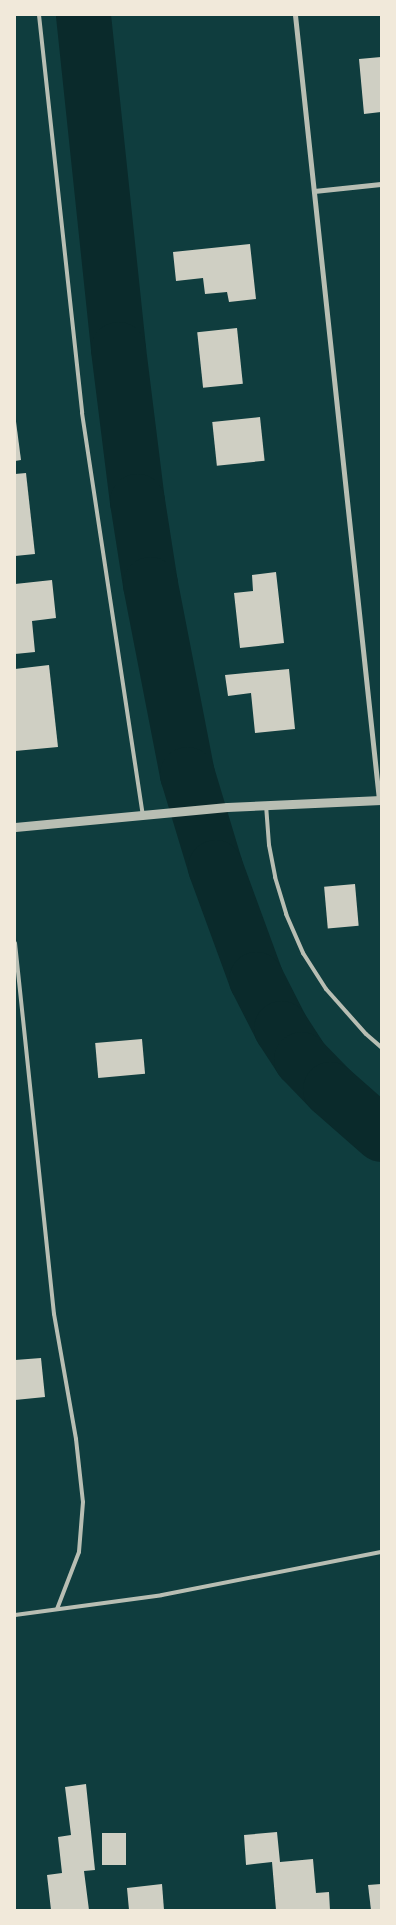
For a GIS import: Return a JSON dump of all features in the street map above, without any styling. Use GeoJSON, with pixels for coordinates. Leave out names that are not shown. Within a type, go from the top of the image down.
{"type":"FeatureCollection","features":[{"type":"Feature","properties":{"kind":"street"},"geometry":{"type":"LineString","coordinates":[[15,827],[227,807],[380,800],[295,15]]}},
{"type":"Feature","properties":{"kind":"street"},"geometry":{"type":"LineString","coordinates":[[314,191],[381,184]]}},
{"type":"Feature","properties":{"kind":"lane"},"geometry":{"type":"LineString","coordinates":[[39,15],[82,414],[143,815]]}},
{"type":"Feature","properties":{"kind":"lane"},"geometry":{"type":"LineString","coordinates":[[266,805],[269,844],[275,877],[286,914],[303,954],[326,989],[366,1034],[381,1047]]}},
{"type":"Feature","properties":{"kind":"lane"},"geometry":{"type":"LineString","coordinates":[[15,943],[54,1314],[76,1439],[83,1502],[79,1552],[57,1610]]}},
{"type":"Feature","properties":{"kind":"lane"},"geometry":{"type":"LineString","coordinates":[[15,1615],[162,1594],[381,1552]]}},
{"type":"Feature","properties":{"kind":"building"},"geometry":{"type":"Polygon","coordinates":[[[381,57],[381,112],[364,114],[359,59],[381,57]]]}},
{"type":"Feature","properties":{"kind":"building"},"geometry":{"type":"Polygon","coordinates":[[[250,244],[256,299],[229,302],[227,292],[205,294],[203,278],[176,281],[173,252],[250,244]]]}},
{"type":"Feature","properties":{"kind":"building"},"geometry":{"type":"Polygon","coordinates":[[[237,328],[243,384],[203,388],[197,332],[237,328]]]}},
{"type":"Feature","properties":{"kind":"building"},"geometry":{"type":"Polygon","coordinates":[[[15,414],[21,460],[15,461],[15,414]]]}},
{"type":"Feature","properties":{"kind":"building"},"geometry":{"type":"Polygon","coordinates":[[[260,417],[265,461],[217,466],[212,422],[260,417]]]}},
{"type":"Feature","properties":{"kind":"building"},"geometry":{"type":"Polygon","coordinates":[[[26,473],[35,554],[15,556],[15,474],[26,473]]]}},
{"type":"Feature","properties":{"kind":"building"},"geometry":{"type":"Polygon","coordinates":[[[276,572],[284,643],[240,648],[234,593],[253,591],[252,575],[276,572]]]}},
{"type":"Feature","properties":{"kind":"building"},"geometry":{"type":"Polygon","coordinates":[[[52,580],[56,618],[32,621],[35,652],[15,654],[15,584],[52,580]]]}},
{"type":"Feature","properties":{"kind":"building"},"geometry":{"type":"Polygon","coordinates":[[[49,665],[58,747],[15,751],[15,669],[49,665]]]}},
{"type":"Feature","properties":{"kind":"building"},"geometry":{"type":"Polygon","coordinates":[[[289,669],[295,729],[255,733],[251,693],[228,696],[225,675],[289,669]]]}},
{"type":"Feature","properties":{"kind":"building"},"geometry":{"type":"Polygon","coordinates":[[[355,884],[359,926],[328,929],[324,887],[355,884]]]}},
{"type":"Feature","properties":{"kind":"building"},"geometry":{"type":"Polygon","coordinates":[[[142,1039],[145,1074],[98,1078],[95,1043],[142,1039]]]}},
{"type":"Feature","properties":{"kind":"building"},"geometry":{"type":"Polygon","coordinates":[[[41,1358],[45,1397],[15,1400],[15,1360],[41,1358]]]}},
{"type":"Feature","properties":{"kind":"building"},"geometry":{"type":"Polygon","coordinates":[[[86,1784],[95,1870],[84,1871],[89,1910],[51,1910],[47,1875],[62,1873],[58,1837],[71,1835],[65,1787],[86,1784]]]}},
{"type":"Feature","properties":{"kind":"building"},"geometry":{"type":"Polygon","coordinates":[[[277,1832],[280,1862],[313,1859],[316,1893],[329,1892],[330,1910],[276,1910],[272,1862],[246,1865],[244,1835],[277,1832]]]}},
{"type":"Feature","properties":{"kind":"building"},"geometry":{"type":"Polygon","coordinates":[[[102,1833],[126,1833],[126,1865],[102,1865],[102,1833]]]}},
{"type":"Feature","properties":{"kind":"building"},"geometry":{"type":"Polygon","coordinates":[[[162,1884],[164,1910],[129,1910],[127,1888],[162,1884]]]}},
{"type":"Feature","properties":{"kind":"building"},"geometry":{"type":"Polygon","coordinates":[[[381,1884],[381,1910],[371,1910],[368,1885],[381,1884]]]}},
{"type":"Feature","properties":{"kind":"waterway"},"geometry":{"type":"LineString","coordinates":[[83,15],[118,349],[137,501],[150,584],[187,774],[215,867],[256,979],[281,1028],[301,1059],[330,1089],[381,1134]]}}]}
